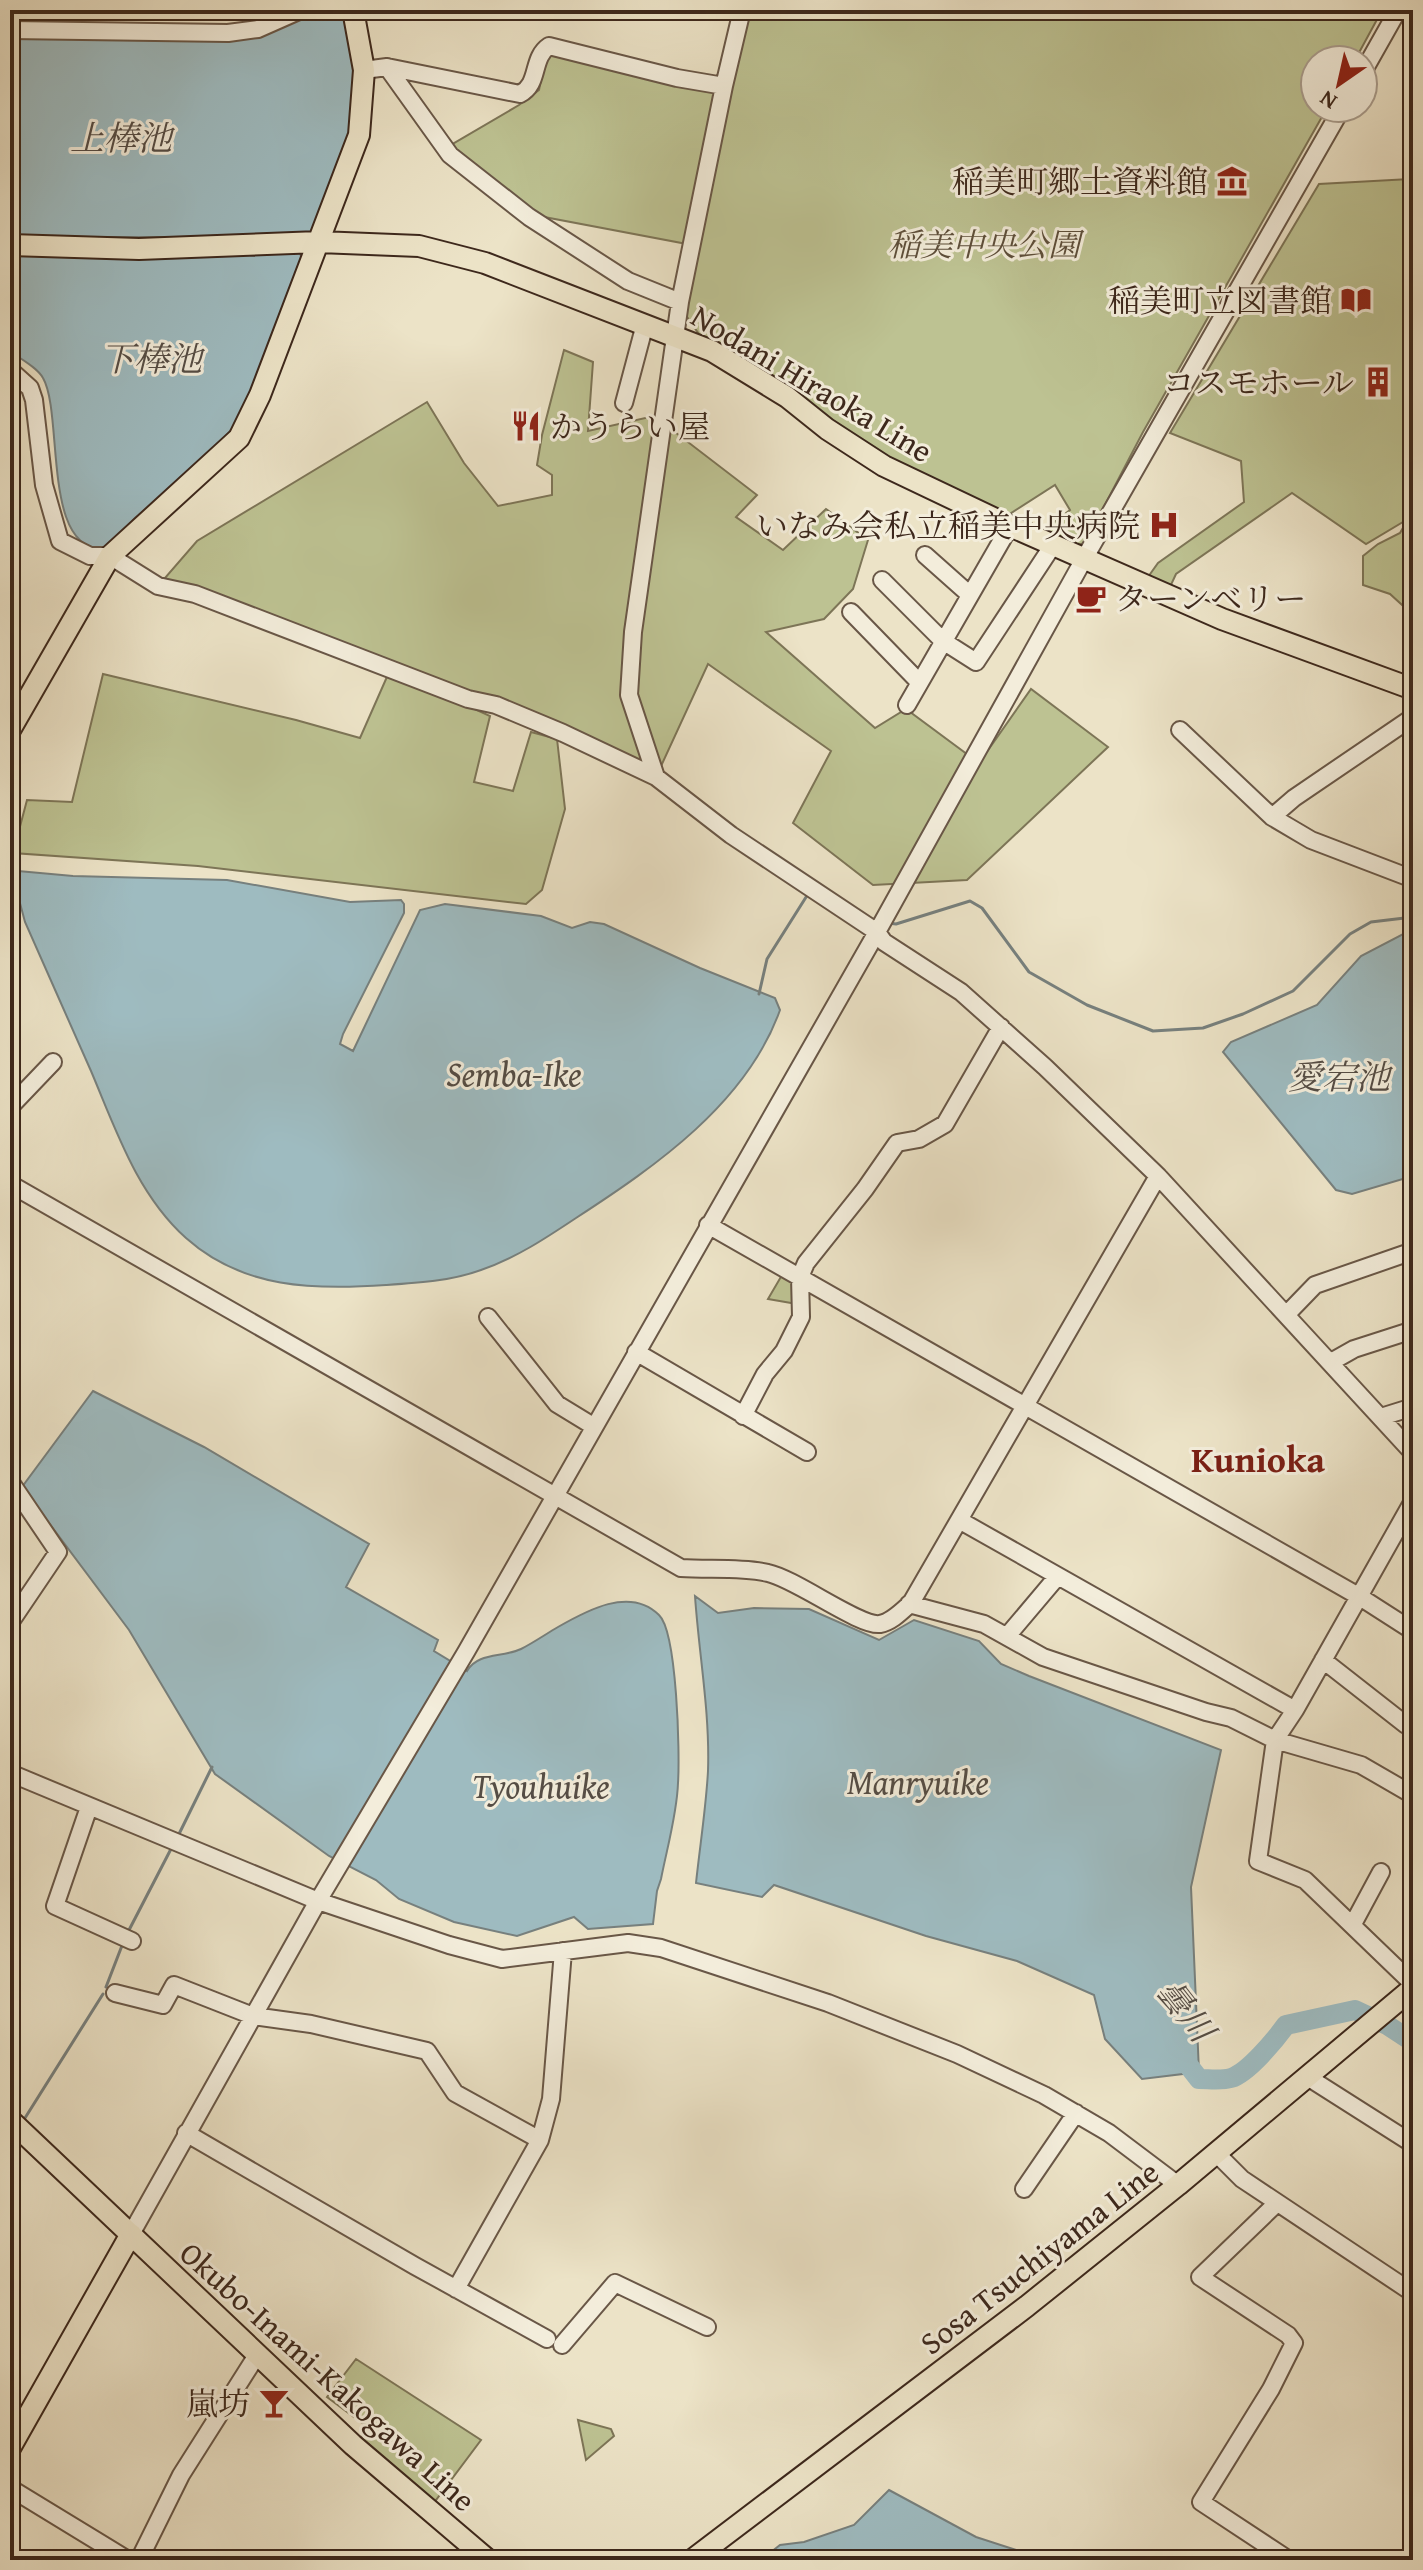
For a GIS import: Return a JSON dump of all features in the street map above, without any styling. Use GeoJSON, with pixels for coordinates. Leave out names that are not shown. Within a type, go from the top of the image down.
{"type":"FeatureCollection","features":[{"type":"Feature","properties":{"kind":"main road"},"geometry":{"type":"LineString","coordinates":[[10,730],[110,556],[239,438],[260,395],[359,135],[364,70],[353,10]]}},
{"type":"Feature","properties":{"kind":"main road","name":"Nodani Hiraoka Line"},"geometry":{"type":"LineString","coordinates":[[10,245],[139,249],[319,242],[419,246],[485,263],[712,351],[787,397],[827,429],[884,466],[1010,526],[1222,619],[1413,689]]}},
{"type":"Feature","properties":{"kind":"main road","name":"Sosa Tsuchiyama Line"},"geometry":{"type":"LineString","coordinates":[[692,2560],[957,2361],[1178,2185],[1413,1986]]}},
{"type":"Feature","properties":{"kind":"main road","name":"Okubo-Inami-Kakogawa Line"},"geometry":{"type":"LineString","coordinates":[[10,2120],[353,2445],[488,2560]]}},
{"type":"Feature","properties":{"kind":"main road"},"geometry":{"type":"LineString","coordinates":[[10,2448],[131,2234]]}},
{"type":"Feature","properties":{"kind":"street"},"geometry":{"type":"LineString","coordinates":[[10,30],[228,33],[258,29],[301,10]]}},
{"type":"Feature","properties":{"kind":"street"},"geometry":{"type":"LineString","coordinates":[[656,777],[629,695],[631,670],[656,457],[680,302],[742,10]]}},
{"type":"Feature","properties":{"kind":"street"},"geometry":{"type":"LineString","coordinates":[[1379,46],[1401,10],[1413,14]]}},
{"type":"Feature","properties":{"kind":"street"},"geometry":{"type":"LineString","coordinates":[[364,70],[387,67],[520,94],[531,85],[541,51],[549,46],[677,78],[724,86]]}},
{"type":"Feature","properties":{"kind":"street"},"geometry":{"type":"LineString","coordinates":[[387,67],[450,155],[529,217],[628,281],[680,302]]}},
{"type":"Feature","properties":{"kind":"street"},"geometry":{"type":"LineString","coordinates":[[131,2234],[318,1901],[466,1652],[877,932],[1084,559],[1333,124]]}},
{"type":"Feature","properties":{"kind":"street"},"geometry":{"type":"LineString","coordinates":[[624,403],[645,324]]}},
{"type":"Feature","properties":{"kind":"street"},"geometry":{"type":"LineString","coordinates":[[10,370],[30,388],[34,400],[44,485],[60,541],[90,556],[110,556],[158,586],[195,594],[468,699],[496,705],[656,777],[731,835],[961,992],[1001,1027],[1158,1176],[1413,1453]]}},
{"type":"Feature","properties":{"kind":"street"},"geometry":{"type":"LineString","coordinates":[[907,705],[1010,526]]}},
{"type":"Feature","properties":{"kind":"street"},"geometry":{"type":"LineString","coordinates":[[882,580],[943,641],[976,662],[1053,545]]}},
{"type":"Feature","properties":{"kind":"street"},"geometry":{"type":"LineString","coordinates":[[925,555],[970,595]]}},
{"type":"Feature","properties":{"kind":"street"},"geometry":{"type":"LineString","coordinates":[[851,612],[919,682]]}},
{"type":"Feature","properties":{"kind":"street"},"geometry":{"type":"LineString","coordinates":[[1272,817],[1294,798],[1413,717]]}},
{"type":"Feature","properties":{"kind":"street"},"geometry":{"type":"LineString","coordinates":[[1180,730],[1272,817],[1311,840],[1413,879]]}},
{"type":"Feature","properties":{"kind":"street"},"geometry":{"type":"LineString","coordinates":[[743,1416],[765,1374],[784,1351],[801,1317],[800,1277],[806,1263],[897,1143],[919,1139],[945,1124],[1001,1027]]}},
{"type":"Feature","properties":{"kind":"street"},"geometry":{"type":"LineString","coordinates":[[10,1107],[53,1062]]}},
{"type":"Feature","properties":{"kind":"street"},"geometry":{"type":"LineString","coordinates":[[10,1184],[681,1568],[767,1572],[862,1619],[879,1624],[893,1618],[909,1604],[1158,1176]]}},
{"type":"Feature","properties":{"kind":"street"},"geometry":{"type":"LineString","coordinates":[[708,1225],[1360,1597],[1413,1631]]}},
{"type":"Feature","properties":{"kind":"street"},"geometry":{"type":"LineString","coordinates":[[1286,1315],[1315,1285],[1413,1251]]}},
{"type":"Feature","properties":{"kind":"street"},"geometry":{"type":"LineString","coordinates":[[488,1317],[557,1404],[593,1426]]}},
{"type":"Feature","properties":{"kind":"street"},"geometry":{"type":"LineString","coordinates":[[1331,1362],[1354,1349],[1413,1330]]}},
{"type":"Feature","properties":{"kind":"street"},"geometry":{"type":"LineString","coordinates":[[636,1352],[807,1452]]}},
{"type":"Feature","properties":{"kind":"street"},"geometry":{"type":"LineString","coordinates":[[1381,1417],[1413,1407]]}},
{"type":"Feature","properties":{"kind":"street"},"geometry":{"type":"LineString","coordinates":[[10,1481],[58,1552],[10,1623]]}},
{"type":"Feature","properties":{"kind":"street"},"geometry":{"type":"LineString","coordinates":[[1413,1501],[1275,1740],[1258,1861],[1305,1880],[1413,1986]]}},
{"type":"Feature","properties":{"kind":"street"},"geometry":{"type":"LineString","coordinates":[[959,1520],[1295,1710]]}},
{"type":"Feature","properties":{"kind":"street"},"geometry":{"type":"LineString","coordinates":[[1008,1635],[1057,1577]]}},
{"type":"Feature","properties":{"kind":"street"},"geometry":{"type":"LineString","coordinates":[[909,1604],[984,1624],[1043,1657],[1231,1718],[1275,1740],[1361,1765],[1413,1795]]}},
{"type":"Feature","properties":{"kind":"street"},"geometry":{"type":"LineString","coordinates":[[1323,1660],[1406,1725],[1413,1720]]}},
{"type":"Feature","properties":{"kind":"street"},"geometry":{"type":"LineString","coordinates":[[10,1773],[318,1901],[449,1945],[502,1959],[628,1943],[689,1955],[828,2003],[1017,2081],[1109,2133],[1178,2185]]}},
{"type":"Feature","properties":{"kind":"street"},"geometry":{"type":"LineString","coordinates":[[89,1807],[55,1906],[132,1941]]}},
{"type":"Feature","properties":{"kind":"street"},"geometry":{"type":"LineString","coordinates":[[1353,1924],[1381,1872]]}},
{"type":"Feature","properties":{"kind":"street"},"geometry":{"type":"LineString","coordinates":[[456,2289],[540,2140],[551,2099],[563,1951]]}},
{"type":"Feature","properties":{"kind":"street"},"geometry":{"type":"LineString","coordinates":[[115,1993],[163,2005],[174,1985],[253,2016],[311,2024],[427,2051],[455,2093],[540,2140]]}},
{"type":"Feature","properties":{"kind":"street"},"geometry":{"type":"LineString","coordinates":[[1306,2076],[1413,2144]]}},
{"type":"Feature","properties":{"kind":"street"},"geometry":{"type":"LineString","coordinates":[[1024,2189],[1076,2113]]}},
{"type":"Feature","properties":{"kind":"street"},"geometry":{"type":"LineString","coordinates":[[186,2133],[554,2342],[615,2283],[707,2327]]}},
{"type":"Feature","properties":{"kind":"street"},"geometry":{"type":"LineString","coordinates":[[1216,2153],[1242,2179],[1413,2293]]}},
{"type":"Feature","properties":{"kind":"street"},"geometry":{"type":"LineString","coordinates":[[1277,2203],[1200,2277],[1288,2335],[1294,2343],[1271,2389],[1201,2502],[1289,2560]]}},
{"type":"Feature","properties":{"kind":"street"},"geometry":{"type":"LineString","coordinates":[[10,2488],[127,2559],[257,2355]]}},
{"type":"Feature","properties":{"kind":"green space","name":"稲美中央公園"},"geometry":{"type":"Polygon","coordinates":[[[748,10],[1312,10],[1330,15],[1380,14],[1364,44],[1299,44],[1299,124],[1318,124],[1143,432],[1085,543],[1074,546],[1044,530],[1070,510],[1055,485],[1008,515],[899,464],[703,340],[683,311],[748,10]]]}},
{"type":"Feature","properties":{"kind":"green space"},"geometry":{"type":"Polygon","coordinates":[[[547,50],[717,93],[687,244],[539,216],[451,145],[539,90],[547,50]]]}},
{"type":"Feature","properties":{"kind":"green space"},"geometry":{"type":"Polygon","coordinates":[[[1413,181],[1413,615],[1390,594],[1363,585],[1363,556],[1400,533],[1408,519],[1366,544],[1292,493],[1176,574],[1170,587],[1148,577],[1158,563],[1244,502],[1241,461],[1170,433],[1319,184],[1413,181]]]}},
{"type":"Feature","properties":{"kind":"green space"},"geometry":{"type":"Polygon","coordinates":[[[564,350],[593,362],[588,431],[654,416],[757,495],[736,517],[783,550],[826,509],[868,540],[853,589],[824,619],[766,632],[875,728],[906,709],[979,763],[1031,689],[1108,747],[967,880],[873,885],[793,823],[831,751],[708,664],[656,777],[396,673],[490,716],[474,782],[513,791],[531,732],[557,739],[565,809],[542,890],[526,904],[198,866],[13,853],[27,800],[72,802],[103,674],[360,738],[390,670],[158,586],[197,541],[427,402],[464,463],[498,506],[552,495],[552,475],[537,465],[564,350]]]}},
{"type":"Feature","properties":{"kind":"green space"},"geometry":{"type":"Polygon","coordinates":[[[782,1275],[796,1283],[797,1304],[768,1299],[782,1275]]]}},
{"type":"Feature","properties":{"kind":"green space"},"geometry":{"type":"Polygon","coordinates":[[[356,2359],[481,2440],[433,2504],[360,2443],[366,2426],[327,2397],[356,2359]]]}},
{"type":"Feature","properties":{"kind":"green space"},"geometry":{"type":"Polygon","coordinates":[[[578,2420],[611,2429],[614,2436],[586,2460],[578,2420]]]}},
{"type":"Feature","properties":{"kind":"water","name":"上棒池"},"geometry":{"type":"Polygon","coordinates":[[[316,10],[344,10],[358,87],[352,143],[314,233],[233,237],[10,237],[10,36],[218,41],[259,34],[316,10]]]}},
{"type":"Feature","properties":{"kind":"water","name":"下棒池"},"geometry":{"type":"Polygon","coordinates":[[[10,253],[300,253],[303,263],[279,329],[237,424],[189,474],[135,518],[107,548],[86,545],[72,530],[63,508],[53,421],[43,378],[10,351],[10,253]]]}},
{"type":"Feature","properties":{"kind":"water","name":"Semba-Ike"},"geometry":{"type":"Polygon","coordinates":[[[18,871],[73,876],[227,880],[350,902],[401,900],[404,913],[343,1034],[340,1044],[353,1051],[420,910],[445,904],[541,916],[572,928],[590,922],[604,924],[775,998],[780,1010],[765,1044],[745,1074],[696,1129],[637,1177],[519,1254],[470,1274],[434,1281],[332,1287],[280,1282],[231,1268],[208,1255],[186,1238],[154,1202],[119,1138],[25,922],[17,892],[18,871]]]}},
{"type":"Feature","properties":{"kind":"water","name":"愛宕池"},"geometry":{"type":"Polygon","coordinates":[[[1407,932],[1413,933],[1413,1176],[1352,1194],[1336,1190],[1223,1052],[1231,1042],[1317,1005],[1361,956],[1407,932]]]}},
{"type":"Feature","properties":{"kind":"water","name":"Tyouhuike"},"geometry":{"type":"Polygon","coordinates":[[[93,1391],[204,1447],[369,1544],[346,1587],[438,1640],[434,1651],[467,1671],[477,1661],[521,1649],[582,1614],[608,1604],[635,1602],[659,1615],[670,1644],[673,1668],[678,1768],[676,1807],[657,1891],[653,1924],[588,1929],[574,1917],[517,1936],[454,1922],[399,1899],[376,1880],[329,1856],[215,1774],[129,1630],[22,1487],[93,1391]]]}},
{"type":"Feature","properties":{"kind":"water","name":"Manryuike"},"geometry":{"type":"Polygon","coordinates":[[[695,1596],[718,1613],[754,1608],[809,1609],[879,1640],[914,1620],[979,1641],[1001,1664],[1029,1676],[1221,1750],[1191,1887],[1199,2072],[1142,2079],[1105,2039],[1094,1995],[1017,1961],[926,1936],[774,1885],[762,1897],[696,1883],[706,1799],[708,1749],[695,1596]]]}},
{"type":"Feature","properties":{"kind":"water"},"geometry":{"type":"Polygon","coordinates":[[[889,2490],[976,2537],[1047,2560],[761,2560],[780,2545],[804,2542],[854,2525],[889,2490]]]}},
{"type":"Feature","properties":{"kind":"waterway"},"geometry":{"type":"LineString","coordinates":[[759,994],[767,959],[808,894]]}},
{"type":"Feature","properties":{"kind":"waterway"},"geometry":{"type":"LineString","coordinates":[[888,923],[896,924],[970,901],[982,908],[1029,972],[1087,1005],[1153,1031],[1203,1028],[1243,1014],[1293,991],[1350,934],[1371,922],[1413,917]]}},
{"type":"Feature","properties":{"kind":"waterway"},"geometry":{"type":"LineString","coordinates":[[178,1836],[212,1767]]}},
{"type":"Feature","properties":{"kind":"waterway"},"geometry":{"type":"LineString","coordinates":[[128,1932],[172,1847]]}},
{"type":"Feature","properties":{"kind":"waterway"},"geometry":{"type":"LineString","coordinates":[[106,1987],[123,1943]]}},
{"type":"Feature","properties":{"kind":"waterway"},"geometry":{"type":"LineString","coordinates":[[25,2118],[103,1994]]}},
{"type":"Feature","properties":{"kind":"waterway","name":"曇川"},"geometry":{"type":"LineString","coordinates":[[1178,2052],[1199,2079],[1231,2078],[1253,2063],[1286,2025],[1355,2010],[1413,2042]]}},
{"type":"Feature","properties":{"kind":"place","name":"稲美町郷土資料館"},"geometry":{"type":"Point","coordinates":[1232,181]}},
{"type":"Feature","properties":{"kind":"place","name":"稲美町立図書館"},"geometry":{"type":"Point","coordinates":[1356,300]}},
{"type":"Feature","properties":{"kind":"place","name":"コスモホール"},"geometry":{"type":"Point","coordinates":[1378,382]}},
{"type":"Feature","properties":{"kind":"place","name":"かうらい屋"},"geometry":{"type":"Point","coordinates":[526,426]}},
{"type":"Feature","properties":{"kind":"place","name":"いなみ会私立稲美中央病院"},"geometry":{"type":"Point","coordinates":[1164,525]}},
{"type":"Feature","properties":{"kind":"place","name":"ターンベリー"},"geometry":{"type":"Point","coordinates":[1091,598]}},
{"type":"Feature","properties":{"kind":"place","name":"嵐坊"},"geometry":{"type":"Point","coordinates":[274,2403]}},
{"type":"Feature","properties":{"kind":"district","name":"Kunioka"},"geometry":{"type":"Point","coordinates":[1258,1458]}}]}
